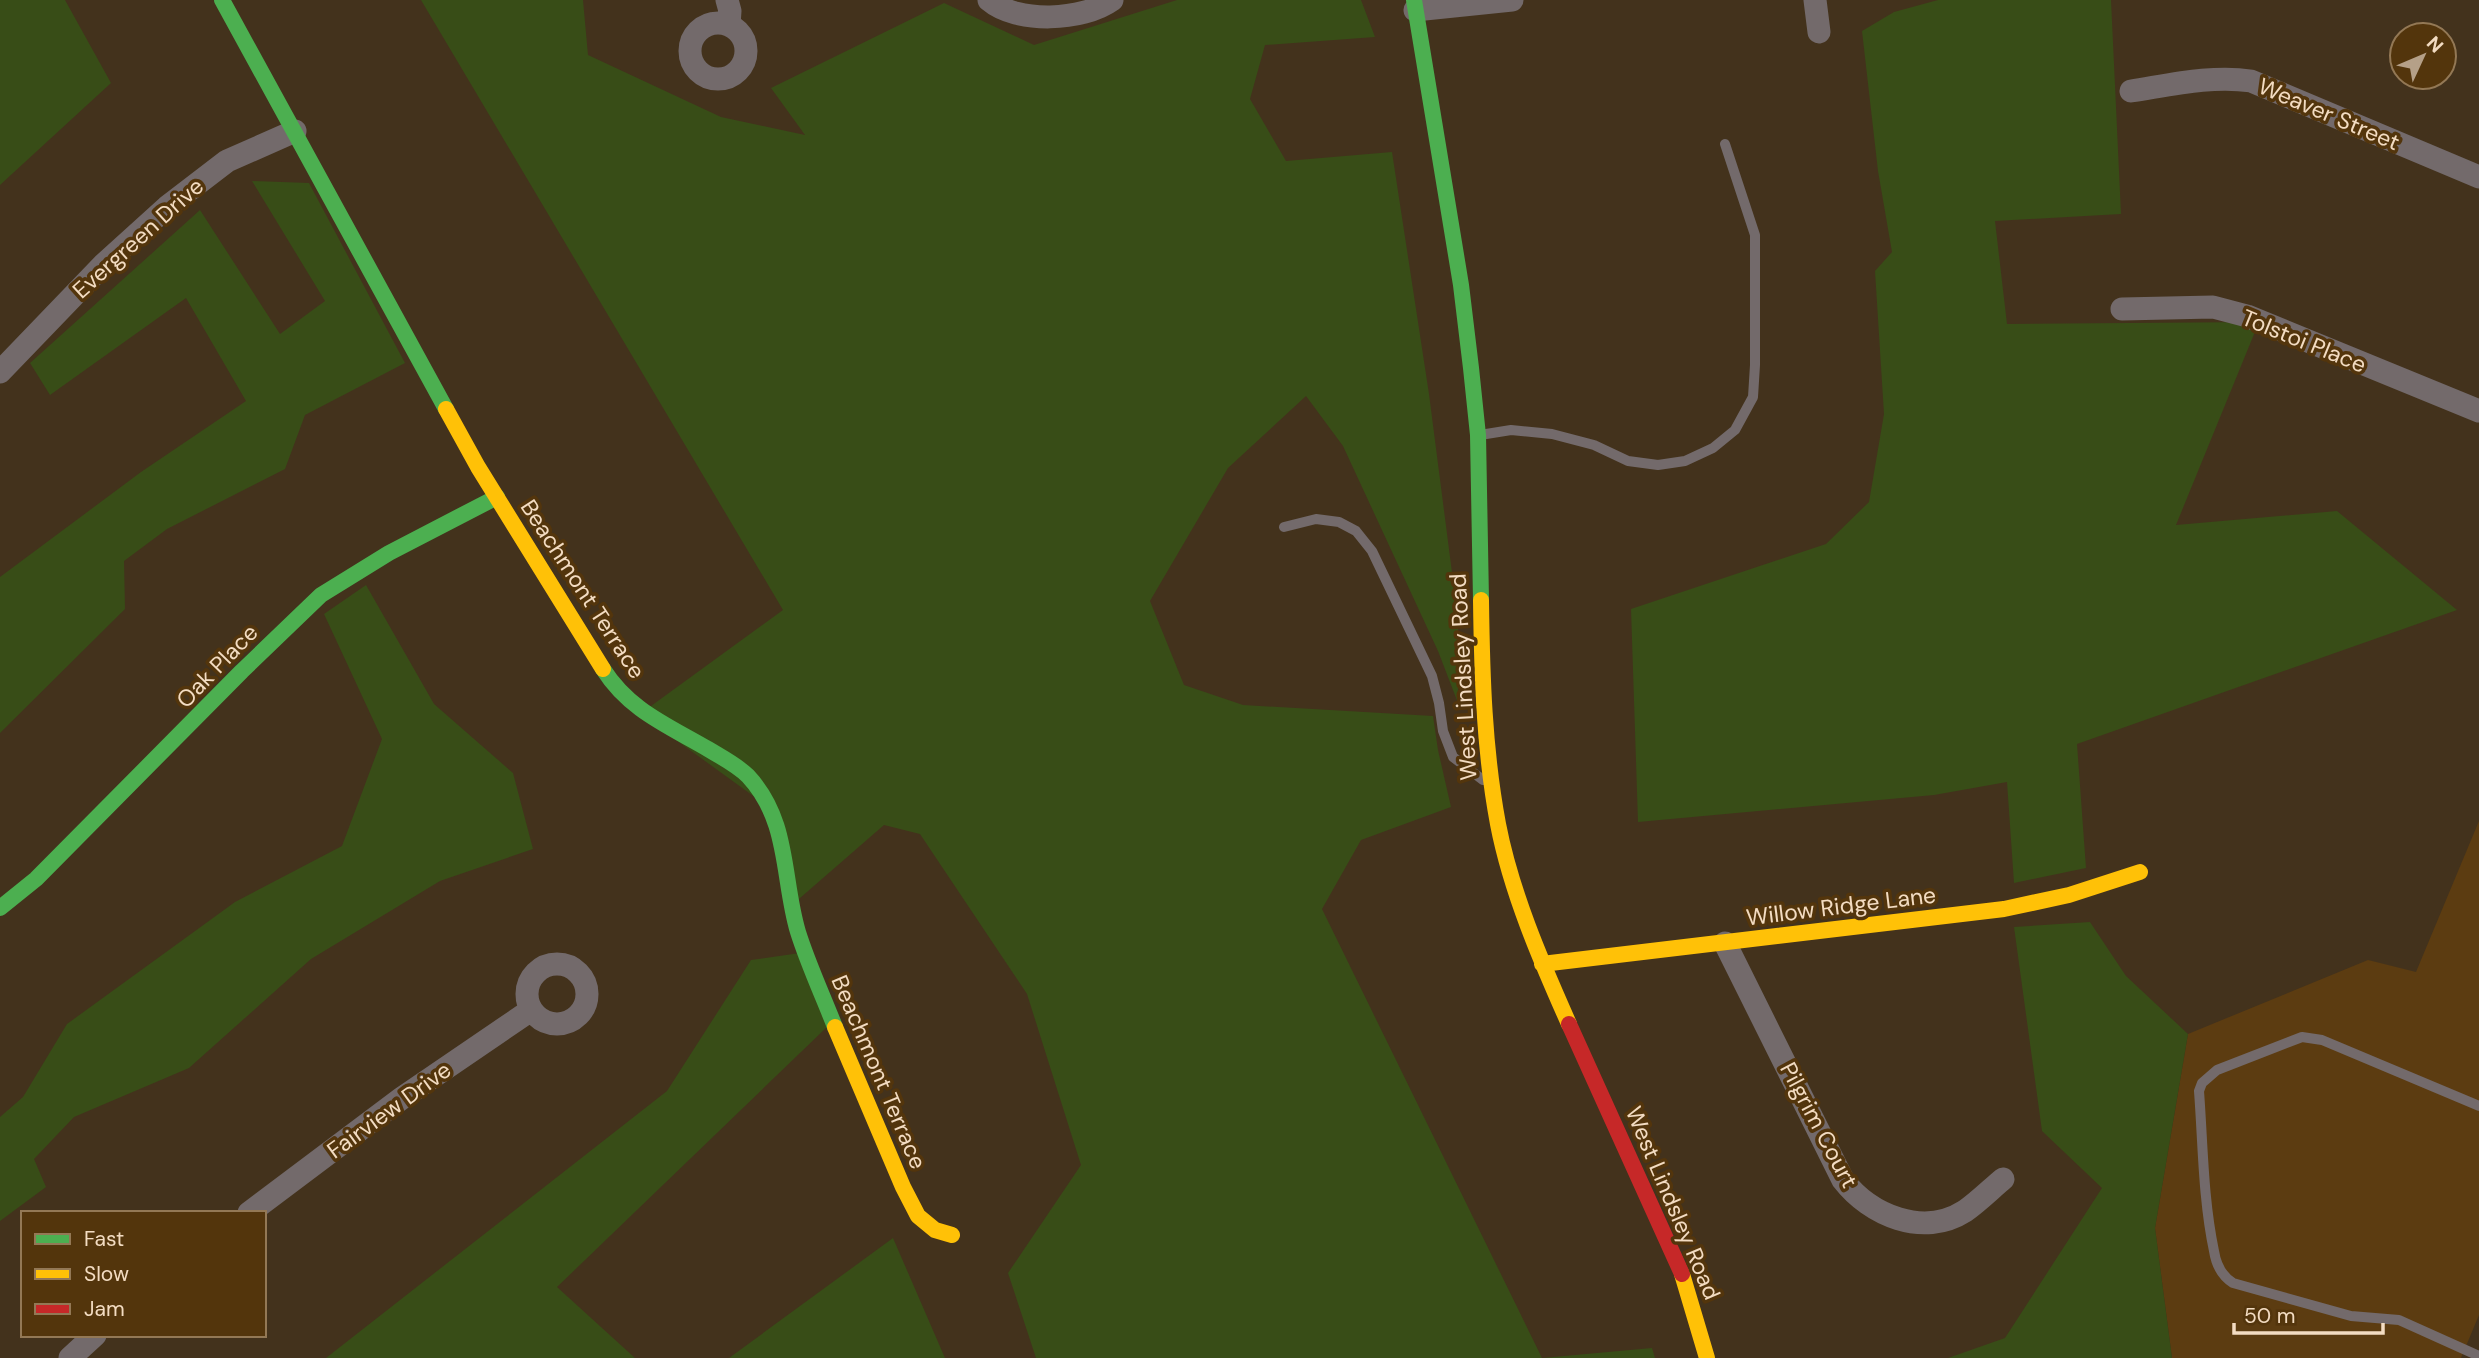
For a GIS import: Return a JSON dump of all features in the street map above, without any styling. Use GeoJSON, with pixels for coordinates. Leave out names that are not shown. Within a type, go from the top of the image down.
{"type":"FeatureCollection","features":[{"type":"Feature","properties":{"kind":"street","name":"Beachmont Terrace"},"geometry":{"type":"LineString","coordinates":[[222,0],[478,467],[614,686],[635,707],[738,768],[760,792],[782,839],[798,932],[903,1187],[918,1216],[935,1230],[952,1235]]}},
{"type":"Feature","properties":{"kind":"street"},"geometry":{"type":"LineString","coordinates":[[727,0],[730,11],[729,25]]}},
{"type":"Feature","properties":{"kind":"street"},"geometry":{"type":"LineString","coordinates":[[989,0],[1025,17],[1065,16],[1103,6],[1112,0]]}},
{"type":"Feature","properties":{"kind":"street"},"geometry":{"type":"LineString","coordinates":[[1414,5],[1512,0]]}},
{"type":"Feature","properties":{"kind":"street"},"geometry":{"type":"LineString","coordinates":[[1815,0],[1819,32]]}},
{"type":"Feature","properties":{"kind":"street","name":"West Lindsley Road"},"geometry":{"type":"LineString","coordinates":[[1414,5],[1461,285],[1478,435],[1482,698],[1491,786],[1508,865],[1542,964],[1681,1270],[1707,1358]]}},
{"type":"Feature","properties":{"kind":"street","name":"Weaver Street"},"geometry":{"type":"LineString","coordinates":[[2132,91],[2210,80],[2251,81],[2479,177]]}},
{"type":"Feature","properties":{"kind":"street","name":"Evergreen Drive"},"geometry":{"type":"LineString","coordinates":[[0,372],[104,264],[167,207],[227,161],[295,131]]}},
{"type":"Feature","properties":{"kind":"street","name":"Tolstoi Place"},"geometry":{"type":"LineString","coordinates":[[2122,309],[2213,307],[2247,316],[2479,411]]}},
{"type":"Feature","properties":{"kind":"street","name":"Oak Place"},"geometry":{"type":"LineString","coordinates":[[0,908],[36,880],[242,671],[321,595],[389,553],[497,497]]}},
{"type":"Feature","properties":{"kind":"street","name":"Willow Ridge Lane"},"geometry":{"type":"LineString","coordinates":[[1542,964],[2004,909],[2069,895],[2140,872]]}},
{"type":"Feature","properties":{"kind":"street","name":"Pilgrim Court"},"geometry":{"type":"LineString","coordinates":[[1724,943],[1843,1180],[1863,1201],[1875,1210],[1895,1218],[1918,1223],[1934,1222],[1964,1212],[2003,1179]]}},
{"type":"Feature","properties":{"kind":"street","name":"Fairview Drive"},"geometry":{"type":"LineString","coordinates":[[252,1211],[402,1098],[531,1010]]}},
{"type":"Feature","properties":{"kind":"street"},"geometry":{"type":"LineString","coordinates":[[70,1358],[93,1337]]}},
{"type":"Feature","properties":{"kind":"lane"},"geometry":{"type":"LineString","coordinates":[[1478,435],[1511,430],[1552,434],[1594,445],[1628,461],[1658,465],[1685,461],[1713,448],[1735,430],[1753,397],[1755,235],[1725,144]]}},
{"type":"Feature","properties":{"kind":"lane"},"geometry":{"type":"LineString","coordinates":[[1284,527],[1316,519],[1339,522],[1356,531],[1372,551],[1432,676],[1443,731],[1453,757],[1491,786]]}},
{"type":"Feature","properties":{"kind":"lane"},"geometry":{"type":"LineString","coordinates":[[2479,1106],[2322,1040],[2302,1037],[2217,1070],[2202,1083],[2199,1091],[2214,1253],[2226,1278],[2233,1283],[2351,1316],[2399,1320],[2479,1356]]}},
{"type":"Feature","properties":{"kind":"shaded area"},"geometry":{"type":"Polygon","coordinates":[[[2479,821],[2479,1315],[2461,1358],[2172,1358],[2155,1228],[2188,1034],[2368,960],[2416,972],[2479,821]]]}},
{"type":"Feature","properties":{"kind":"green space"},"geometry":{"type":"Polygon","coordinates":[[[0,0],[65,0],[111,83],[0,185],[0,0]]]}},
{"type":"Feature","properties":{"kind":"green space"},"geometry":{"type":"Polygon","coordinates":[[[421,0],[583,0],[588,55],[721,117],[805,135],[771,88],[944,3],[1034,45],[1177,0],[1361,0],[1375,37],[1265,45],[1250,99],[1286,161],[1392,152],[1429,394],[1458,619],[1458,703],[1438,651],[1343,446],[1306,396],[1228,468],[1150,601],[1184,685],[1243,705],[1433,716],[1451,807],[1361,840],[1322,909],[1542,1358],[1036,1358],[1008,1273],[1081,1165],[1027,994],[920,834],[884,825],[792,905],[770,808],[640,714],[783,610],[421,0]]]}},
{"type":"Feature","properties":{"kind":"green space"},"geometry":{"type":"Polygon","coordinates":[[[1938,0],[2111,0],[2121,214],[1995,221],[2007,324],[2259,322],[2176,525],[2337,511],[2457,610],[2077,744],[2086,868],[2014,883],[2007,782],[1934,795],[1638,822],[1631,609],[1826,544],[1869,502],[1884,414],[1875,271],[1892,252],[1878,171],[1862,31],[1894,12],[1938,0]]]}},
{"type":"Feature","properties":{"kind":"green space"},"geometry":{"type":"Polygon","coordinates":[[[252,181],[309,183],[405,363],[305,415],[285,469],[167,529],[124,561],[125,609],[0,733],[0,577],[141,472],[246,401],[186,298],[50,395],[30,363],[200,210],[280,334],[325,301],[252,181]]]}},
{"type":"Feature","properties":{"kind":"green space"},"geometry":{"type":"Polygon","coordinates":[[[366,585],[434,704],[513,773],[533,849],[440,881],[311,959],[189,1068],[74,1117],[34,1159],[46,1187],[0,1221],[0,1117],[23,1097],[67,1024],[235,902],[342,846],[382,739],[324,614],[366,585]]]}},
{"type":"Feature","properties":{"kind":"green space"},"geometry":{"type":"Polygon","coordinates":[[[2090,922],[2126,976],[2188,1034],[2155,1228],[2172,1358],[1948,1358],[2005,1338],[2102,1188],[2042,1131],[2014,927],[2090,922]]]}},
{"type":"Feature","properties":{"kind":"green space"},"geometry":{"type":"Polygon","coordinates":[[[800,953],[828,1026],[557,1287],[635,1358],[326,1358],[667,1091],[751,960],[800,953]]]}},
{"type":"Feature","properties":{"kind":"green space"},"geometry":{"type":"Polygon","coordinates":[[[893,1238],[945,1358],[729,1358],[893,1238]]]}},
{"type":"Feature","properties":{"kind":"green space"},"geometry":{"type":"Polygon","coordinates":[[[1652,1348],[1655,1358],[1542,1358],[1652,1348]]]}},
{"type":"Feature","properties":{"kind":"traffic: fast"},"geometry":{"type":"LineString","coordinates":[[222,0],[446,409]]}},
{"type":"Feature","properties":{"kind":"traffic: fast"},"geometry":{"type":"LineString","coordinates":[[1414,0],[1461,285],[1471,368],[1478,435],[1481,600]]}},
{"type":"Feature","properties":{"kind":"traffic: fast"},"geometry":{"type":"LineString","coordinates":[[0,908],[36,879],[321,595],[389,553],[497,497]]}},
{"type":"Feature","properties":{"kind":"traffic: fast"},"geometry":{"type":"LineString","coordinates":[[603,669],[613,683],[637,706],[734,765],[748,776],[762,793],[778,831],[798,932],[835,1027]]}},
{"type":"Feature","properties":{"kind":"traffic: slow"},"geometry":{"type":"LineString","coordinates":[[446,409],[478,467],[603,669]]}},
{"type":"Feature","properties":{"kind":"traffic: slow"},"geometry":{"type":"LineString","coordinates":[[1481,600],[1487,740],[1498,824],[1519,901],[1569,1024]]}},
{"type":"Feature","properties":{"kind":"traffic: slow"},"geometry":{"type":"LineString","coordinates":[[1542,964],[2004,909],[2069,895],[2140,872]]}},
{"type":"Feature","properties":{"kind":"traffic: slow"},"geometry":{"type":"LineString","coordinates":[[835,1027],[918,1216],[935,1230],[952,1235]]}},
{"type":"Feature","properties":{"kind":"traffic: slow"},"geometry":{"type":"LineString","coordinates":[[1682,1274],[1707,1358]]}},
{"type":"Feature","properties":{"kind":"traffic: jam"},"geometry":{"type":"LineString","coordinates":[[1569,1024],[1682,1274]]}}]}
